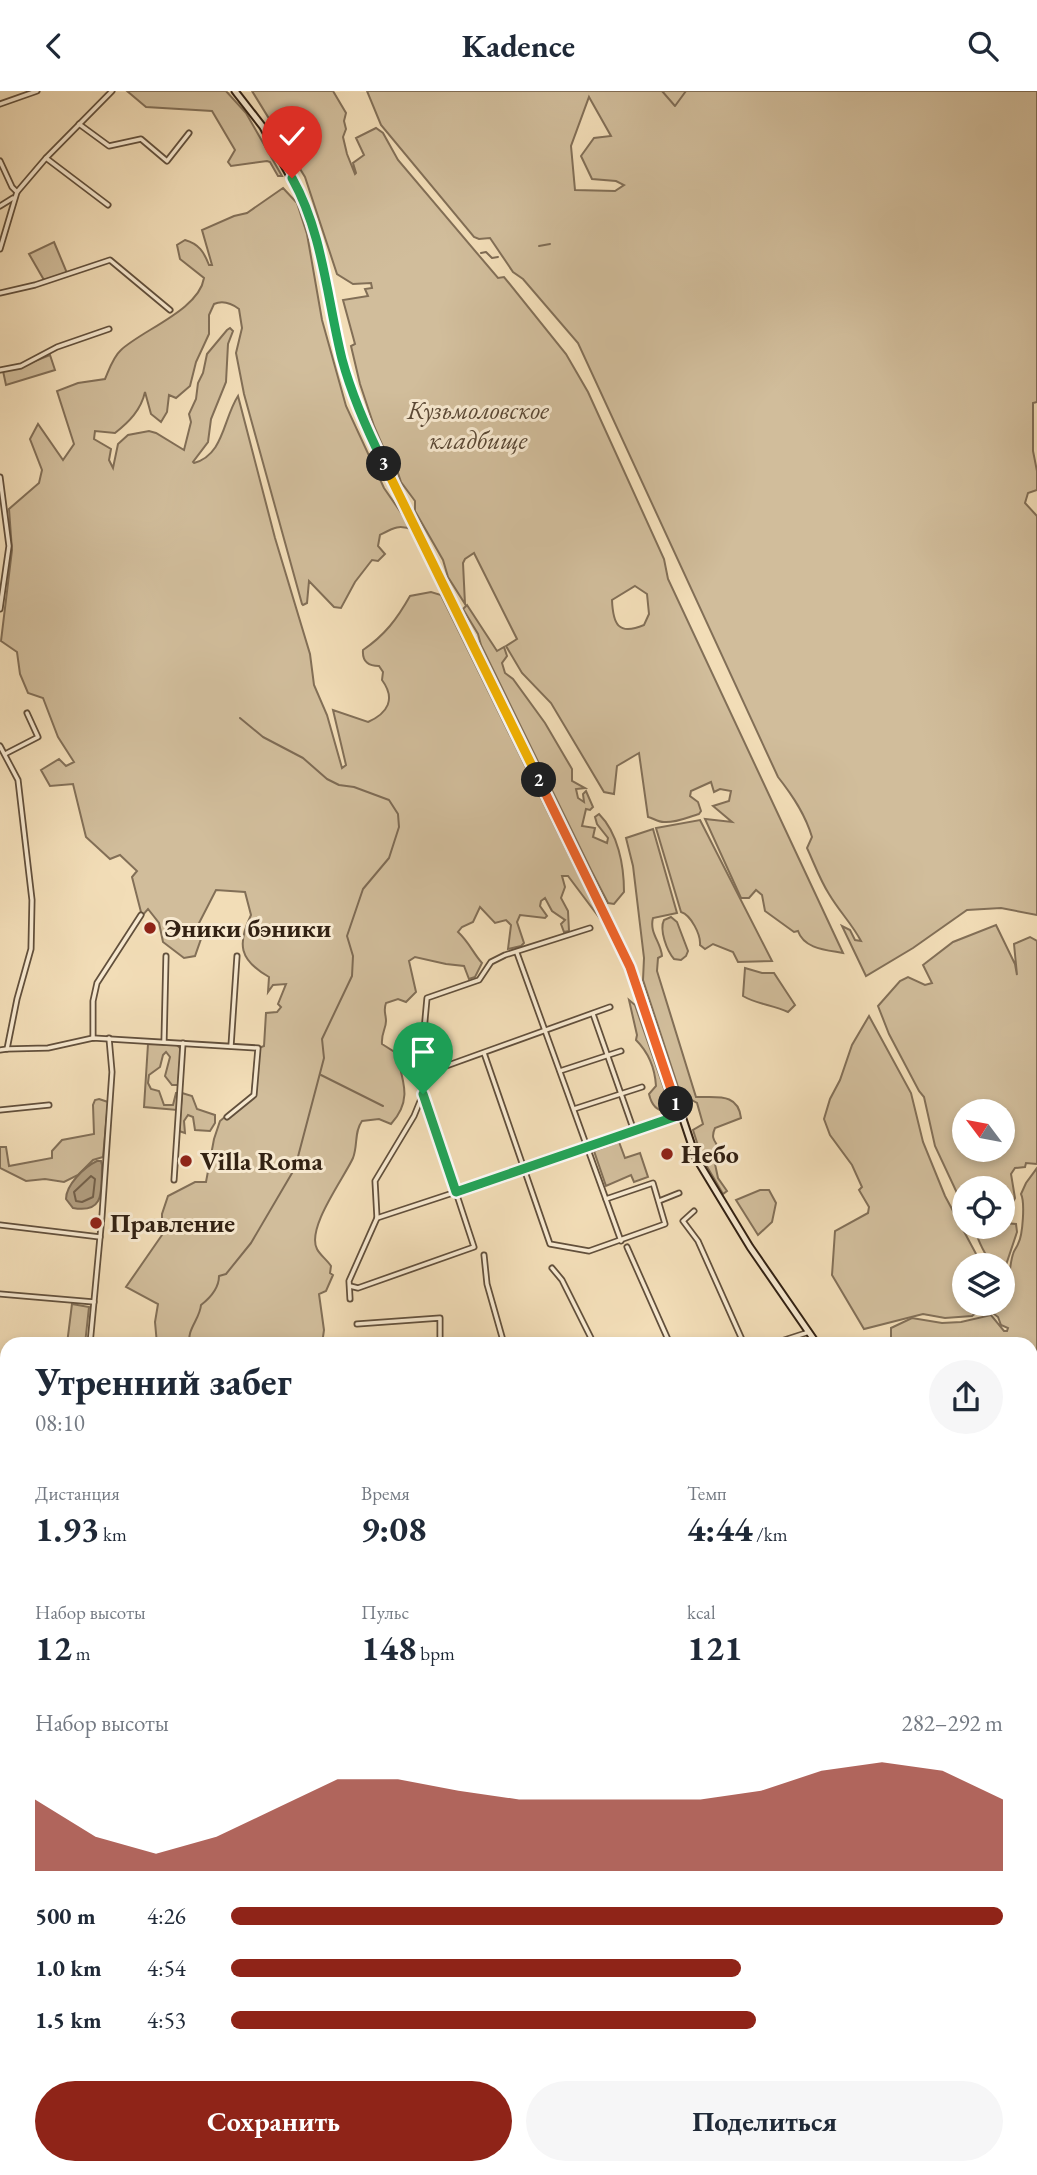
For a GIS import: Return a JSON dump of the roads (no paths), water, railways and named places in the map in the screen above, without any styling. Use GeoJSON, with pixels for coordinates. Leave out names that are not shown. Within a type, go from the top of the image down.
{"type":"FeatureCollection","features":[{"type":"Feature","properties":{"kind":"main road"},"geometry":{"type":"LineString","coordinates":[[235,91],[256,115],[299,190],[320,253],[341,357],[357,407],[622,948],[648,1014],[696,1158],[718,1198],[812,1337]]}},
{"type":"Feature","properties":{"kind":"street"},"geometry":{"type":"LineString","coordinates":[[0,104],[37,91]]}},
{"type":"Feature","properties":{"kind":"street"},"geometry":{"type":"LineString","coordinates":[[0,206],[16,195],[46,158],[112,91]]}},
{"type":"Feature","properties":{"kind":"street"},"geometry":{"type":"LineString","coordinates":[[79,124],[109,146],[141,139],[167,161],[189,133]]}},
{"type":"Feature","properties":{"kind":"street"},"geometry":{"type":"LineString","coordinates":[[46,158],[108,205]]}},
{"type":"Feature","properties":{"kind":"street"},"geometry":{"type":"LineString","coordinates":[[0,161],[16,195],[0,249]]}},
{"type":"Feature","properties":{"kind":"street"},"geometry":{"type":"LineString","coordinates":[[0,293],[35,285],[110,260],[170,310]]}},
{"type":"Feature","properties":{"kind":"street"},"geometry":{"type":"LineString","coordinates":[[0,370],[21,366],[57,347],[109,329]]}},
{"type":"Feature","properties":{"kind":"street"},"geometry":{"type":"LineString","coordinates":[[0,477],[9,553],[0,609]]}},
{"type":"Feature","properties":{"kind":"street"},"geometry":{"type":"LineString","coordinates":[[5,754],[38,737],[27,713]]}},
{"type":"Feature","properties":{"kind":"street"},"geometry":{"type":"LineString","coordinates":[[0,746],[15,771],[20,790],[32,911],[31,949],[7,1049]]}},
{"type":"Feature","properties":{"kind":"street"},"geometry":{"type":"LineString","coordinates":[[93,1038],[93,1001],[97,983],[141,915]]}},
{"type":"Feature","properties":{"kind":"street"},"geometry":{"type":"LineString","coordinates":[[350,1286],[358,1288],[474,1247],[423,1094],[420,1075],[426,1000],[479,980],[491,962],[590,928]]}},
{"type":"Feature","properties":{"kind":"street"},"geometry":{"type":"LineString","coordinates":[[517,953],[621,1241]]}},
{"type":"Feature","properties":{"kind":"street"},"geometry":{"type":"LineString","coordinates":[[164,1042],[166,956]]}},
{"type":"Feature","properties":{"kind":"street"},"geometry":{"type":"LineString","coordinates":[[231,1047],[237,956]]}},
{"type":"Feature","properties":{"kind":"street"},"geometry":{"type":"LineString","coordinates":[[420,1075],[610,1007]]}},
{"type":"Feature","properties":{"kind":"street"},"geometry":{"type":"LineString","coordinates":[[593,1014],[634,1131]]}},
{"type":"Feature","properties":{"kind":"street"},"geometry":{"type":"LineString","coordinates":[[0,1049],[48,1048],[93,1038],[258,1048],[254,1095],[227,1117]]}},
{"type":"Feature","properties":{"kind":"street"},"geometry":{"type":"LineString","coordinates":[[91,1337],[112,1072],[109,1038]]}},
{"type":"Feature","properties":{"kind":"street"},"geometry":{"type":"LineString","coordinates":[[174,1180],[183,1043]]}},
{"type":"Feature","properties":{"kind":"street"},"geometry":{"type":"LineString","coordinates":[[559,1071],[621,1051]]}},
{"type":"Feature","properties":{"kind":"street"},"geometry":{"type":"LineString","coordinates":[[484,1053],[550,1244],[589,1251],[665,1224],[653,1183],[606,1199]]}},
{"type":"Feature","properties":{"kind":"street"},"geometry":{"type":"LineString","coordinates":[[573,1109],[642,1087]]}},
{"type":"Feature","properties":{"kind":"street"},"geometry":{"type":"LineString","coordinates":[[351,1299],[351,1276],[377,1218],[375,1181],[414,1116],[423,1094]]}},
{"type":"Feature","properties":{"kind":"street"},"geometry":{"type":"LineString","coordinates":[[0,1109],[49,1105]]}},
{"type":"Feature","properties":{"kind":"street"},"geometry":{"type":"LineString","coordinates":[[377,1218],[680,1115]]}},
{"type":"Feature","properties":{"kind":"street"},"geometry":{"type":"LineString","coordinates":[[659,1201],[679,1193]]}},
{"type":"Feature","properties":{"kind":"street"},"geometry":{"type":"LineString","coordinates":[[694,1211],[684,1218],[685,1224],[698,1241],[741,1337]]}},
{"type":"Feature","properties":{"kind":"street"},"geometry":{"type":"LineString","coordinates":[[0,1224],[100,1237]]}},
{"type":"Feature","properties":{"kind":"street"},"geometry":{"type":"LineString","coordinates":[[627,1247],[667,1337]]}},
{"type":"Feature","properties":{"kind":"street"},"geometry":{"type":"LineString","coordinates":[[484,1255],[487,1284],[501,1337]]}},
{"type":"Feature","properties":{"kind":"street"},"geometry":{"type":"LineString","coordinates":[[552,1268],[562,1280],[590,1337]]}},
{"type":"Feature","properties":{"kind":"street"},"geometry":{"type":"LineString","coordinates":[[0,1294],[94,1302]]}},
{"type":"Feature","properties":{"kind":"street"},"geometry":{"type":"LineString","coordinates":[[357,1324],[440,1318],[440,1337]]}},
{"type":"Feature","properties":{"kind":"street"},"geometry":{"type":"LineString","coordinates":[[794,1337],[809,1332]]}},
{"type":"Feature","properties":{"kind":"water"},"geometry":{"type":"Polygon","coordinates":[[[97,1161],[101,1161],[102,1165],[100,1198],[91,1207],[73,1208],[66,1199],[72,1182],[97,1161]]]}},
{"type":"Feature","properties":{"kind":"waterway"},"geometry":{"type":"LineString","coordinates":[[662,91],[675,106],[686,91]]}},
{"type":"Feature","properties":{"kind":"waterway"},"geometry":{"type":"LineString","coordinates":[[539,246],[550,244]]}},
{"type":"Feature","properties":{"kind":"waterway"},"geometry":{"type":"LineString","coordinates":[[481,253],[486,252],[492,258],[498,257]]}},
{"type":"Feature","properties":{"kind":"waterway"},"geometry":{"type":"LineString","coordinates":[[189,1337],[201,1305],[213,1292],[219,1276],[226,1274],[251,1243],[295,1168],[324,1058],[322,1039],[352,976],[353,956],[347,936],[363,889],[389,858],[399,827],[398,814],[389,800],[327,779],[303,758],[263,737],[240,718]]}},
{"type":"Feature","properties":{"kind":"waterway"},"geometry":{"type":"LineString","coordinates":[[321,1075],[383,1106]]}},
{"type":"Feature","properties":{"kind":"place","name":"Эники бэники"},"geometry":{"type":"Point","coordinates":[150,928]}},
{"type":"Feature","properties":{"kind":"place","name":"Небо"},"geometry":{"type":"Point","coordinates":[667,1154]}},
{"type":"Feature","properties":{"kind":"place","name":"Villa Roma"},"geometry":{"type":"Point","coordinates":[186,1161]}},
{"type":"Feature","properties":{"kind":"place","name":"Правление"},"geometry":{"type":"Point","coordinates":[96,1223]}},
{"type":"Feature","properties":{"kind":"park label","name":"Кузьмоловское кладбище"},"geometry":{"type":"Point","coordinates":[478,424]}}]}
